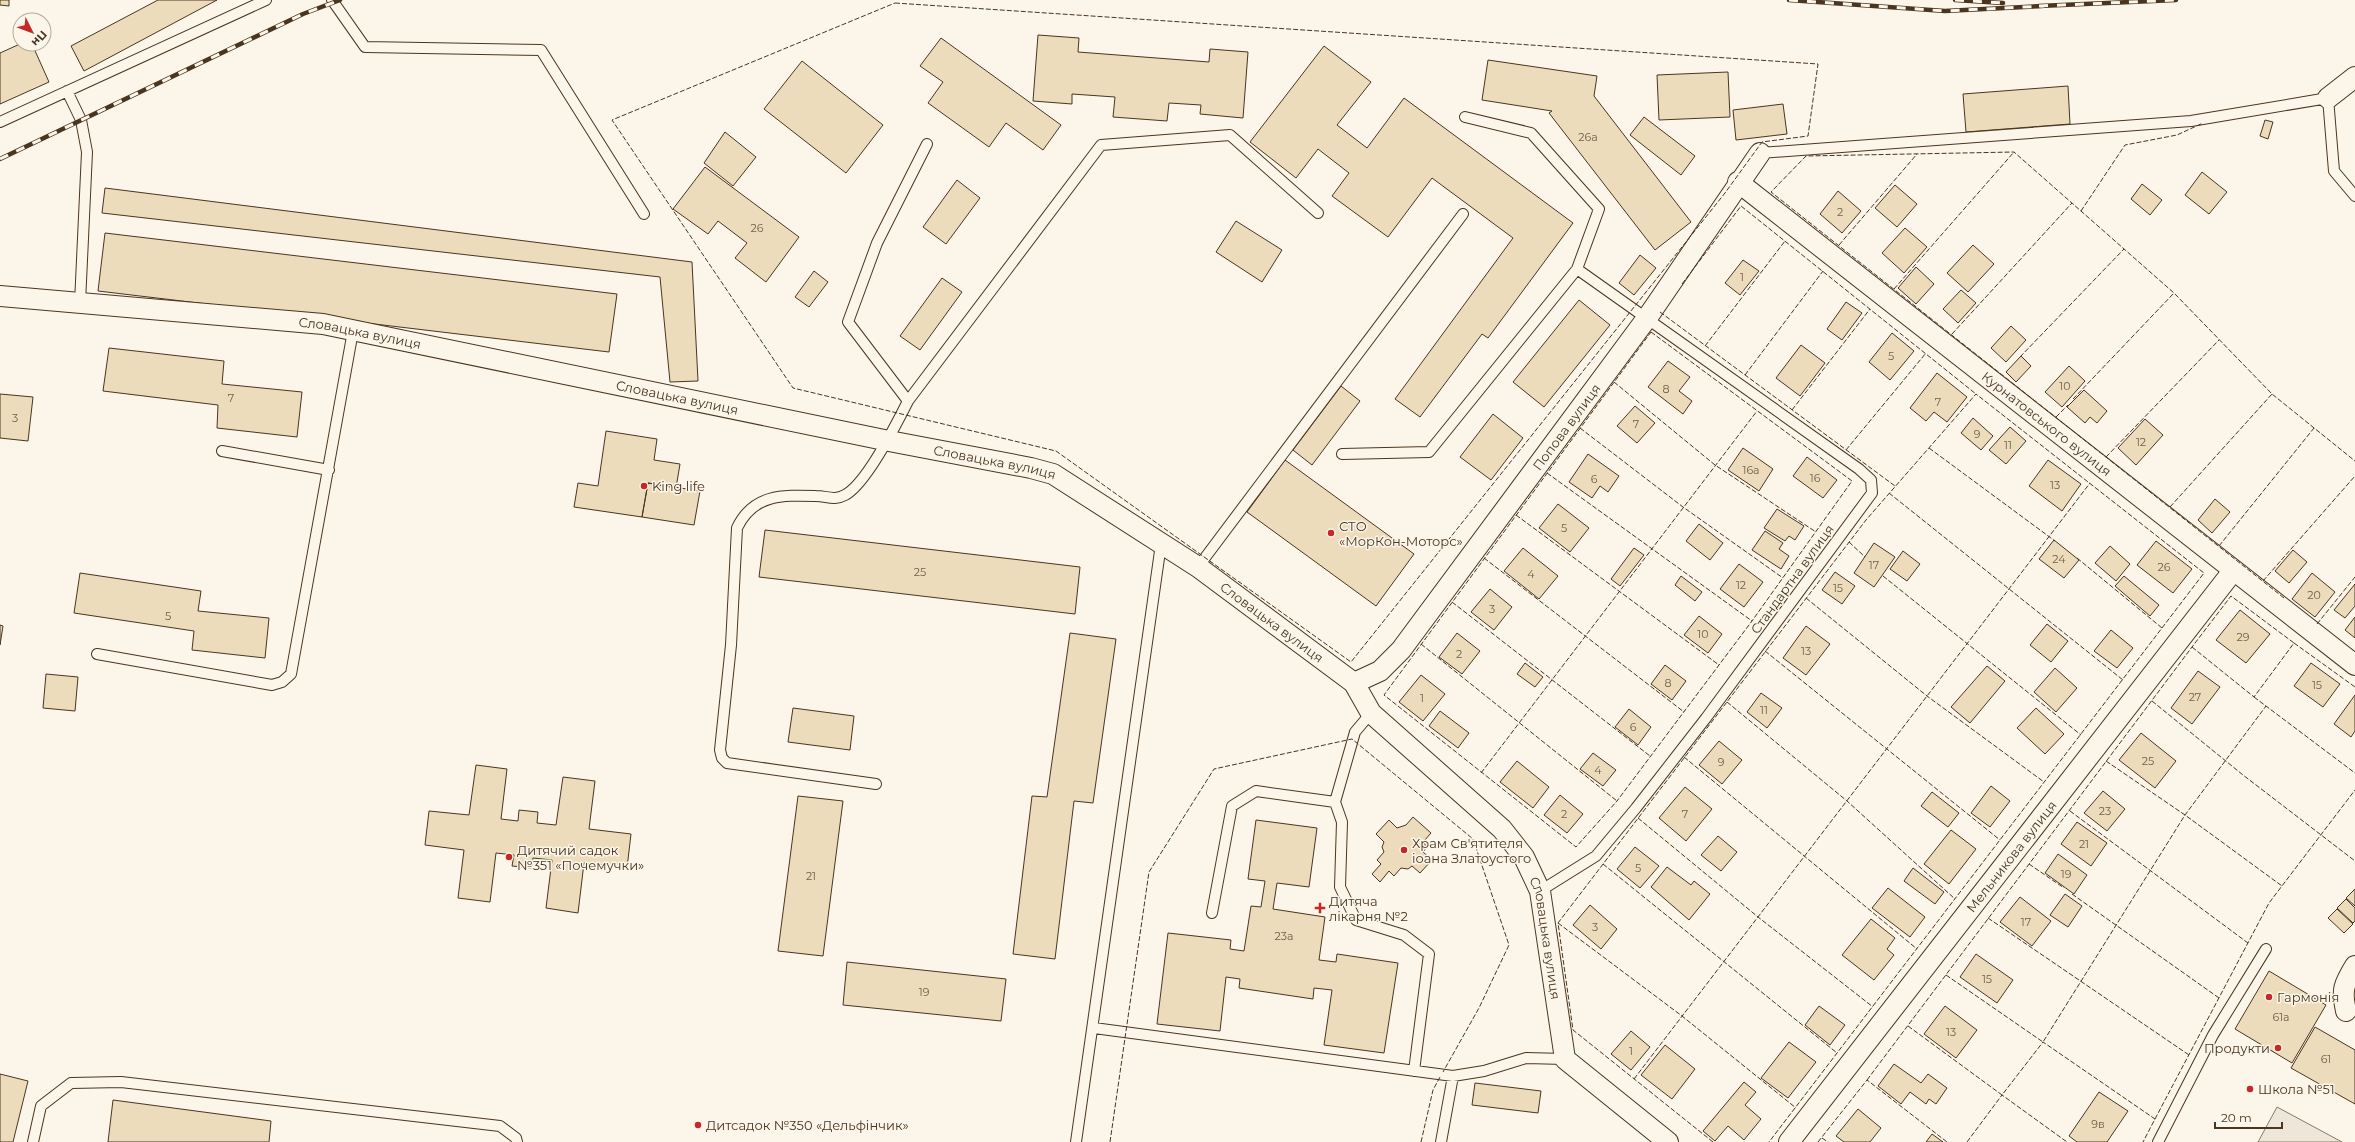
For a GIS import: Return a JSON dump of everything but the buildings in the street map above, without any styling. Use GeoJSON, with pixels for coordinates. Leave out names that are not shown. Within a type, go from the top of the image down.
{"type":"FeatureCollection","features":[{"type":"Feature","properties":{"kind":"street"},"geometry":{"type":"LineString","coordinates":[[2328,98],[2355,77]]}},
{"type":"Feature","properties":{"kind":"street","name":"Попова вулиця"},"geometry":{"type":"LineString","coordinates":[[1354,683],[1380,671],[1401,650],[1647,318],[1738,182],[1760,153]]}},
{"type":"Feature","properties":{"kind":"street","name":"Курнатовського вулиця"},"geometry":{"type":"LineString","coordinates":[[1738,182],[2355,666]]}},
{"type":"Feature","properties":{"kind":"street","name":"Словацька вулиця"},"geometry":{"type":"LineString","coordinates":[[0,296],[323,324],[889,441],[1031,468],[1053,474],[1198,567],[1354,683],[1371,713],[1502,829],[1524,857],[1540,891],[1565,1059]]}},
{"type":"Feature","properties":{"kind":"street","name":"Мельникова вулиця"},"geometry":{"type":"LineString","coordinates":[[1789,1142],[2233,570]]}},
{"type":"Feature","properties":{"kind":"street"},"geometry":{"type":"LineString","coordinates":[[2350,1016],[2343,999],[2343,985],[2355,966]]}},
{"type":"Feature","properties":{"kind":"street"},"geometry":{"type":"LineString","coordinates":[[1565,1059],[1668,1142]]}},
{"type":"Feature","properties":{"kind":"lane"},"geometry":{"type":"LineString","coordinates":[[0,122],[266,0]]}},
{"type":"Feature","properties":{"kind":"lane"},"geometry":{"type":"LineString","coordinates":[[332,0],[365,47],[541,50],[644,214]]}},
{"type":"Feature","properties":{"kind":"lane"},"geometry":{"type":"LineString","coordinates":[[67,91],[81,120],[87,152],[80,303]]}},
{"type":"Feature","properties":{"kind":"lane"},"geometry":{"type":"LineString","coordinates":[[1760,153],[2191,121],[2328,98],[2334,171],[2355,196]]}},
{"type":"Feature","properties":{"kind":"lane"},"geometry":{"type":"LineString","coordinates":[[1342,454],[1429,452],[1577,269],[1599,209],[1531,134],[1465,117]]}},
{"type":"Feature","properties":{"kind":"lane"},"geometry":{"type":"LineString","coordinates":[[876,784],[727,763],[722,758],[720,750],[731,645],[737,528],[743,514],[754,504],[769,498],[817,496],[833,499],[846,495],[889,441],[908,401],[1101,145],[1230,135],[1318,213]]}},
{"type":"Feature","properties":{"kind":"lane"},"geometry":{"type":"LineString","coordinates":[[908,401],[848,322],[878,243],[927,144]]}},
{"type":"Feature","properties":{"kind":"lane"},"geometry":{"type":"LineString","coordinates":[[1198,567],[1463,214]]}},
{"type":"Feature","properties":{"kind":"lane","name":"Стандартна вулиця"},"geometry":{"type":"LineString","coordinates":[[1540,891],[1596,856],[1636,808],[1711,711],[1872,493],[1871,480],[1859,469],[1577,269]]}},
{"type":"Feature","properties":{"kind":"lane"},"geometry":{"type":"LineString","coordinates":[[97,654],[272,685],[282,682],[290,674],[329,470],[353,331]]}},
{"type":"Feature","properties":{"kind":"lane"},"geometry":{"type":"LineString","coordinates":[[222,451],[329,470]]}},
{"type":"Feature","properties":{"kind":"lane"},"geometry":{"type":"LineString","coordinates":[[1076,1142],[1094,1028],[1161,544]]}},
{"type":"Feature","properties":{"kind":"lane"},"geometry":{"type":"LineString","coordinates":[[1371,713],[1355,732],[1335,802],[1342,822],[1340,887],[1356,920],[1404,934],[1429,954],[1414,1071]]}},
{"type":"Feature","properties":{"kind":"lane"},"geometry":{"type":"LineString","coordinates":[[1212,913],[1232,806],[1256,791],[1335,802]]}},
{"type":"Feature","properties":{"kind":"lane"},"geometry":{"type":"LineString","coordinates":[[2158,1142],[2213,1035],[2266,949]]}},
{"type":"Feature","properties":{"kind":"lane"},"geometry":{"type":"LineString","coordinates":[[1094,1028],[1453,1076],[1484,1071],[1526,1058],[1565,1059]]}},
{"type":"Feature","properties":{"kind":"lane"},"geometry":{"type":"LineString","coordinates":[[1441,1142],[1453,1076]]}},
{"type":"Feature","properties":{"kind":"lane"},"geometry":{"type":"LineString","coordinates":[[33,1142],[41,1106],[71,1083],[121,1082],[500,1126],[516,1138],[517,1142]]}},
{"type":"Feature","properties":{"kind":"shaded area"},"geometry":{"type":"Polygon","coordinates":[[[2277,1107],[2342,1142],[2258,1142],[2277,1107]]]}},
{"type":"Feature","properties":{"kind":"railway"},"geometry":{"type":"LineString","coordinates":[[0,159],[303,14],[340,0]]}},
{"type":"Feature","properties":{"kind":"railway"},"geometry":{"type":"LineString","coordinates":[[1789,0],[1945,11],[2044,6]]}},
{"type":"Feature","properties":{"kind":"railway"},"geometry":{"type":"LineString","coordinates":[[1955,0],[2003,3]]}},
{"type":"Feature","properties":{"kind":"railway"},"geometry":{"type":"LineString","coordinates":[[2039,6],[2176,0]]}},
{"type":"Feature","properties":{"kind":"fence"},"geometry":{"type":"LineString","coordinates":[[895,3],[1818,64],[1808,136],[1762,142],[1725,193],[1351,662],[1056,451],[793,388],[612,120],[895,3]]}},
{"type":"Feature","properties":{"kind":"fence"},"geometry":{"type":"LineString","coordinates":[[2081,211],[2125,145],[2177,135],[2203,123]]}},
{"type":"Feature","properties":{"kind":"fence"},"geometry":{"type":"LineString","coordinates":[[1894,289],[2014,152]]}},
{"type":"Feature","properties":{"kind":"fence"},"geometry":{"type":"LineString","coordinates":[[2284,598],[1771,192],[1806,156],[2014,152],[2174,293],[2272,394],[2355,461]]}},
{"type":"Feature","properties":{"kind":"fence"},"geometry":{"type":"LineString","coordinates":[[1839,245],[1917,154]]}},
{"type":"Feature","properties":{"kind":"fence"},"geometry":{"type":"LineString","coordinates":[[1952,334],[2072,203]]}},
{"type":"Feature","properties":{"kind":"fence"},"geometry":{"type":"LineString","coordinates":[[1682,284],[1741,206],[1976,394]]}},
{"type":"Feature","properties":{"kind":"fence"},"geometry":{"type":"LineString","coordinates":[[1705,346],[1785,241]]}},
{"type":"Feature","properties":{"kind":"fence"},"geometry":{"type":"LineString","coordinates":[[2020,357],[2124,249]]}},
{"type":"Feature","properties":{"kind":"fence"},"geometry":{"type":"LineString","coordinates":[[1745,375],[1823,271]]}},
{"type":"Feature","properties":{"kind":"fence"},"geometry":{"type":"LineString","coordinates":[[2073,399],[2174,293]]}},
{"type":"Feature","properties":{"kind":"fence"},"geometry":{"type":"LineString","coordinates":[[1792,410],[1870,309]]}},
{"type":"Feature","properties":{"kind":"fence"},"geometry":{"type":"LineString","coordinates":[[1660,312],[1895,486]]}},
{"type":"Feature","properties":{"kind":"fence"},"geometry":{"type":"LineString","coordinates":[[1651,332],[1852,481],[1752,621],[1617,801],[1576,847],[1384,695],[1651,332]]}},
{"type":"Feature","properties":{"kind":"fence"},"geometry":{"type":"LineString","coordinates":[[2106,457],[2219,340]]}},
{"type":"Feature","properties":{"kind":"fence"},"geometry":{"type":"LineString","coordinates":[[1846,450],[1926,353]]}},
{"type":"Feature","properties":{"kind":"fence"},"geometry":{"type":"LineString","coordinates":[[1614,382],[1715,465],[1816,532]]}},
{"type":"Feature","properties":{"kind":"fence"},"geometry":{"type":"LineString","coordinates":[[1713,1142],[1573,1030],[1558,923],[1866,520],[1976,394],[2204,573],[1769,1142]]}},
{"type":"Feature","properties":{"kind":"fence"},"geometry":{"type":"LineString","coordinates":[[2170,507],[2272,394]]}},
{"type":"Feature","properties":{"kind":"fence"},"geometry":{"type":"LineString","coordinates":[[2056,417],[2068,405]]}},
{"type":"Feature","properties":{"kind":"fence"},"geometry":{"type":"LineString","coordinates":[[1481,773],[1757,411]]}},
{"type":"Feature","properties":{"kind":"fence"},"geometry":{"type":"LineString","coordinates":[[1580,428],[1683,507],[1783,578]]}},
{"type":"Feature","properties":{"kind":"fence"},"geometry":{"type":"LineString","coordinates":[[2219,546],[2314,428]]}},
{"type":"Feature","properties":{"kind":"fence"},"geometry":{"type":"LineString","coordinates":[[1929,448],[2055,541]]}},
{"type":"Feature","properties":{"kind":"fence"},"geometry":{"type":"LineString","coordinates":[[1547,473],[1752,621]]}},
{"type":"Feature","properties":{"kind":"fence"},"geometry":{"type":"LineString","coordinates":[[2263,581],[2355,476]]}},
{"type":"Feature","properties":{"kind":"fence"},"geometry":{"type":"LineString","coordinates":[[1634,1079],[2090,483]]}},
{"type":"Feature","properties":{"kind":"fence"},"geometry":{"type":"LineString","coordinates":[[1889,493],[2123,680]]}},
{"type":"Feature","properties":{"kind":"fence"},"geometry":{"type":"LineString","coordinates":[[1516,515],[1719,665]]}},
{"type":"Feature","properties":{"kind":"fence"},"geometry":{"type":"LineString","coordinates":[[1849,542],[1865,557]]}},
{"type":"Feature","properties":{"kind":"fence"},"geometry":{"type":"LineString","coordinates":[[1484,558],[1684,712]]}},
{"type":"Feature","properties":{"kind":"fence"},"geometry":{"type":"LineString","coordinates":[[2077,558],[2162,628]]}},
{"type":"Feature","properties":{"kind":"fence"},"geometry":{"type":"LineString","coordinates":[[1883,576],[2081,735]]}},
{"type":"Feature","properties":{"kind":"fence"},"geometry":{"type":"LineString","coordinates":[[2317,624],[2355,577]]}},
{"type":"Feature","properties":{"kind":"fence"},"geometry":{"type":"LineString","coordinates":[[1867,1080],[2192,647],[2231,596],[2294,643],[2254,697],[2192,647]]}},
{"type":"Feature","properties":{"kind":"fence"},"geometry":{"type":"LineString","coordinates":[[1806,598],[1927,696],[2044,782]]}},
{"type":"Feature","properties":{"kind":"fence"},"geometry":{"type":"LineString","coordinates":[[1452,602],[1650,756]]}},
{"type":"Feature","properties":{"kind":"fence"},"geometry":{"type":"LineString","coordinates":[[2294,643],[2355,687]]}},
{"type":"Feature","properties":{"kind":"fence"},"geometry":{"type":"LineString","coordinates":[[1421,644],[1617,801]]}},
{"type":"Feature","properties":{"kind":"fence"},"geometry":{"type":"LineString","coordinates":[[1765,651],[2000,840]]}},
{"type":"Feature","properties":{"kind":"fence"},"geometry":{"type":"LineString","coordinates":[[2254,697],[2355,773]]}},
{"type":"Feature","properties":{"kind":"fence"},"geometry":{"type":"LineString","coordinates":[[2152,701],[2243,775],[2355,861]]}},
{"type":"Feature","properties":{"kind":"fence"},"geometry":{"type":"LineString","coordinates":[[1727,702],[1847,801],[1955,899]]}},
{"type":"Feature","properties":{"kind":"fence"},"geometry":{"type":"LineString","coordinates":[[1946,975],[2043,1042],[2185,815],[2266,706]]}},
{"type":"Feature","properties":{"kind":"fence"},"geometry":{"type":"LineString","coordinates":[[1110,1142],[1149,872],[1214,769],[1352,739],[1473,839],[1509,945],[1479,1008],[1443,1072]]}},
{"type":"Feature","properties":{"kind":"fence"},"geometry":{"type":"LineString","coordinates":[[1684,757],[1917,949]]}},
{"type":"Feature","properties":{"kind":"fence"},"geometry":{"type":"LineString","coordinates":[[2106,761],[2185,815],[2282,886]]}},
{"type":"Feature","properties":{"kind":"fence"},"geometry":{"type":"LineString","coordinates":[[2155,1119],[2269,903],[2355,790]]}},
{"type":"Feature","properties":{"kind":"fence"},"geometry":{"type":"LineString","coordinates":[[2070,811],[2248,943]]}},
{"type":"Feature","properties":{"kind":"fence"},"geometry":{"type":"LineString","coordinates":[[1638,818],[1758,917],[1873,1007]]}},
{"type":"Feature","properties":{"kind":"fence"},"geometry":{"type":"LineString","coordinates":[[1603,864],[1837,1053]]}},
{"type":"Feature","properties":{"kind":"fence"},"geometry":{"type":"LineString","coordinates":[[2029,864],[2064,888]]}},
{"type":"Feature","properties":{"kind":"fence"},"geometry":{"type":"LineString","coordinates":[[2072,894],[2219,998]]}},
{"type":"Feature","properties":{"kind":"fence"},"geometry":{"type":"LineString","coordinates":[[1988,918],[2189,1055]]}},
{"type":"Feature","properties":{"kind":"fence"},"geometry":{"type":"LineString","coordinates":[[1558,923],[1682,1016],[1796,1108]]}},
{"type":"Feature","properties":{"kind":"fence"},"geometry":{"type":"LineString","coordinates":[[1908,1026],[2002,1095],[2043,1042],[2155,1119],[2143,1142]]}},
{"type":"Feature","properties":{"kind":"fence"},"geometry":{"type":"LineString","coordinates":[[1421,1142],[1433,1090],[1440,1077]]}},
{"type":"Feature","properties":{"kind":"fence"},"geometry":{"type":"LineString","coordinates":[[1818,1142],[1867,1080],[1947,1142]]}},
{"type":"Feature","properties":{"kind":"fence"},"geometry":{"type":"LineString","coordinates":[[1967,1142],[2002,1095],[2067,1142]]}},
{"type":"Feature","properties":{"kind":"fence"},"geometry":{"type":"LineString","coordinates":[[1822,1138],[1828,1142]]}},
{"type":"Feature","properties":{"kind":"place","name":"King life"},"geometry":{"type":"Point","coordinates":[644,486]}},
{"type":"Feature","properties":{"kind":"place","name":"СТО «МорКон-Моторс»"},"geometry":{"type":"Point","coordinates":[1331,533]}},
{"type":"Feature","properties":{"kind":"place","name":"Храм Св'ятителя іоана Златоустого"},"geometry":{"type":"Point","coordinates":[1404,850]}},
{"type":"Feature","properties":{"kind":"place","name":"Дитячий садок №351 «Почемучки»"},"geometry":{"type":"Point","coordinates":[509,857]}},
{"type":"Feature","properties":{"kind":"place","name":"Дитяча лікарня №2"},"geometry":{"type":"Point","coordinates":[1320,908]}},
{"type":"Feature","properties":{"kind":"place","name":"Гармонія"},"geometry":{"type":"Point","coordinates":[2269,997]}},
{"type":"Feature","properties":{"kind":"place","name":"Продукти"},"geometry":{"type":"Point","coordinates":[2278,1048]}},
{"type":"Feature","properties":{"kind":"place","name":"Школа №51"},"geometry":{"type":"Point","coordinates":[2250,1089]}},
{"type":"Feature","properties":{"kind":"place","name":"Дитсадок №350 «Дельфінчик»"},"geometry":{"type":"Point","coordinates":[698,1125]}}]}
